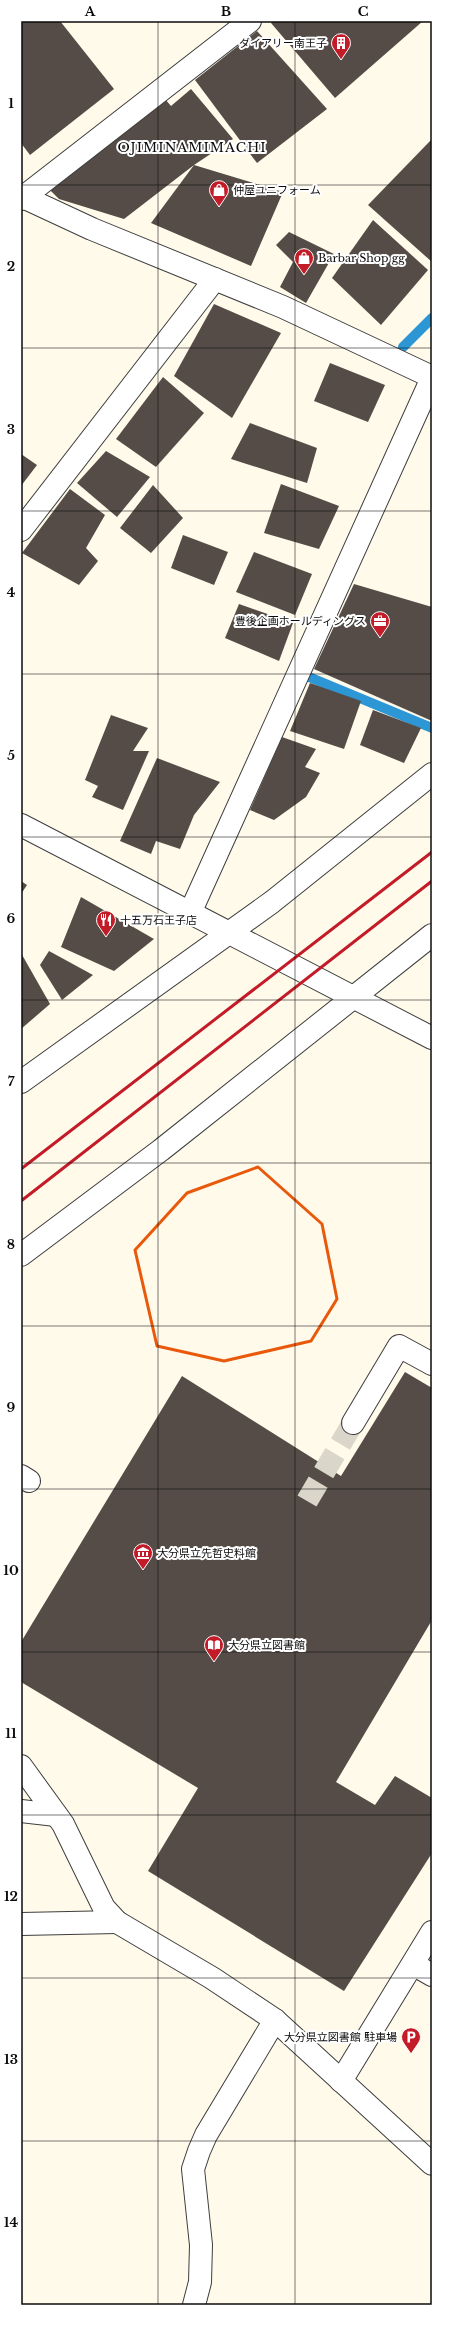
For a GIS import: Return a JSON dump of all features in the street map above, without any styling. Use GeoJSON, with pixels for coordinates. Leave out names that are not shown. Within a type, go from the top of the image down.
{"type":"FeatureCollection","features":[{"type":"Feature","properties":{"kind":"street"},"geometry":{"type":"LineString","coordinates":[[190,913],[432,378],[283,307],[92,229],[22,198],[250,21]]}},
{"type":"Feature","properties":{"kind":"street"},"geometry":{"type":"LineString","coordinates":[[21,530],[215,279]]}},
{"type":"Feature","properties":{"kind":"street"},"geometry":{"type":"LineString","coordinates":[[21,1082],[272,902],[432,774]]}},
{"type":"Feature","properties":{"kind":"street"},"geometry":{"type":"LineString","coordinates":[[21,825],[432,1038]]}},
{"type":"Feature","properties":{"kind":"street"},"geometry":{"type":"LineString","coordinates":[[21,1255],[161,1150],[432,936]]}},
{"type":"Feature","properties":{"kind":"street"},"geometry":{"type":"LineString","coordinates":[[353,1424],[399,1346],[432,1364]]}},
{"type":"Feature","properties":{"kind":"street"},"geometry":{"type":"LineString","coordinates":[[21,1766],[56,1815],[74,1844],[104,1908],[117,1922],[212,1978],[275,2020],[432,2164]]}},
{"type":"Feature","properties":{"kind":"street"},"geometry":{"type":"LineString","coordinates":[[21,1811],[56,1815]]}},
{"type":"Feature","properties":{"kind":"street"},"geometry":{"type":"LineString","coordinates":[[21,1924],[117,1922]]}},
{"type":"Feature","properties":{"kind":"street"},"geometry":{"type":"LineString","coordinates":[[341,2081],[432,1932]]}},
{"type":"Feature","properties":{"kind":"street"},"geometry":{"type":"LineString","coordinates":[[413,1964],[432,1975]]}},
{"type":"Feature","properties":{"kind":"street"},"geometry":{"type":"LineString","coordinates":[[194,2305],[200,2282],[201,2245],[193,2169],[198,2151],[206,2135],[275,2020]]}},
{"type":"Feature","properties":{"kind":"highlighted area"},"geometry":{"type":"Polygon","coordinates":[[[258,1167],[322,1224],[337,1299],[311,1341],[224,1361],[157,1346],[135,1250],[187,1193],[258,1167]]]}},
{"type":"Feature","properties":{"kind":"building"},"geometry":{"type":"Polygon","coordinates":[[[21,21],[60,21],[114,89],[30,155],[21,143],[21,21]]]}},
{"type":"Feature","properties":{"kind":"building","name":"ダイアリー南王子"},"geometry":{"type":"Polygon","coordinates":[[[273,21],[423,21],[335,98],[271,23],[273,21]]]}},
{"type":"Feature","properties":{"kind":"building"},"geometry":{"type":"Polygon","coordinates":[[[257,31],[327,109],[257,163],[195,80],[257,31]]]}},
{"type":"Feature","properties":{"kind":"building"},"geometry":{"type":"Polygon","coordinates":[[[191,89],[233,139],[194,165],[124,219],[59,199],[50,190],[165,99],[171,106],[191,89]]]}},
{"type":"Feature","properties":{"kind":"building"},"geometry":{"type":"Polygon","coordinates":[[[432,139],[432,262],[368,205],[432,139]]]}},
{"type":"Feature","properties":{"kind":"building","name":"仲屋ユニフォーム"},"geometry":{"type":"Polygon","coordinates":[[[194,165],[283,192],[251,266],[151,223],[194,165]]]}},
{"type":"Feature","properties":{"kind":"building"},"geometry":{"type":"Polygon","coordinates":[[[373,220],[428,270],[381,325],[332,278],[373,220]]]}},
{"type":"Feature","properties":{"kind":"building","name":"Barbar Shop gg"},"geometry":{"type":"Polygon","coordinates":[[[289,232],[334,254],[306,303],[280,287],[293,262],[276,245],[289,232]]]}},
{"type":"Feature","properties":{"kind":"building"},"geometry":{"type":"Polygon","coordinates":[[[214,304],[281,333],[232,418],[174,376],[214,304]]]}},
{"type":"Feature","properties":{"kind":"building"},"geometry":{"type":"Polygon","coordinates":[[[330,363],[385,385],[368,422],[314,401],[330,363]]]}},
{"type":"Feature","properties":{"kind":"building"},"geometry":{"type":"Polygon","coordinates":[[[163,377],[204,413],[156,467],[116,439],[163,377]]]}},
{"type":"Feature","properties":{"kind":"building"},"geometry":{"type":"Polygon","coordinates":[[[250,423],[317,448],[307,483],[231,459],[250,423]]]}},
{"type":"Feature","properties":{"kind":"building"},"geometry":{"type":"Polygon","coordinates":[[[106,451],[150,477],[117,517],[77,483],[106,451]]]}},
{"type":"Feature","properties":{"kind":"building"},"geometry":{"type":"Polygon","coordinates":[[[21,454],[37,465],[21,486],[21,454]]]}},
{"type":"Feature","properties":{"kind":"building"},"geometry":{"type":"Polygon","coordinates":[[[281,484],[339,506],[319,549],[264,533],[281,484]]]}},
{"type":"Feature","properties":{"kind":"building"},"geometry":{"type":"Polygon","coordinates":[[[153,485],[183,518],[151,553],[120,528],[153,485]]]}},
{"type":"Feature","properties":{"kind":"building"},"geometry":{"type":"Polygon","coordinates":[[[70,489],[105,515],[86,548],[98,561],[79,585],[22,553],[70,489]]]}},
{"type":"Feature","properties":{"kind":"building"},"geometry":{"type":"Polygon","coordinates":[[[183,535],[228,552],[214,585],[171,568],[183,535]]]}},
{"type":"Feature","properties":{"kind":"building"},"geometry":{"type":"Polygon","coordinates":[[[254,552],[312,574],[295,615],[236,592],[254,552]]]}},
{"type":"Feature","properties":{"kind":"building","name":"豊後企画ホールディングス"},"geometry":{"type":"Polygon","coordinates":[[[354,584],[432,607],[432,721],[314,669],[354,584]]]}},
{"type":"Feature","properties":{"kind":"building"},"geometry":{"type":"Polygon","coordinates":[[[239,604],[293,623],[279,661],[225,638],[239,604]]]}},
{"type":"Feature","properties":{"kind":"building"},"geometry":{"type":"Polygon","coordinates":[[[310,683],[361,701],[344,749],[290,731],[310,683]]]}},
{"type":"Feature","properties":{"kind":"building"},"geometry":{"type":"Polygon","coordinates":[[[373,710],[421,728],[404,763],[360,745],[373,710]]]}},
{"type":"Feature","properties":{"kind":"building"},"geometry":{"type":"Polygon","coordinates":[[[111,715],[148,728],[133,751],[149,751],[123,810],[92,797],[98,786],[85,780],[111,715]]]}},
{"type":"Feature","properties":{"kind":"building"},"geometry":{"type":"Polygon","coordinates":[[[282,737],[316,749],[305,767],[320,773],[306,797],[274,820],[250,810],[282,737]]]}},
{"type":"Feature","properties":{"kind":"building"},"geometry":{"type":"Polygon","coordinates":[[[157,758],[220,782],[194,815],[180,849],[156,841],[151,854],[120,841],[157,758]]]}},
{"type":"Feature","properties":{"kind":"building"},"geometry":{"type":"Polygon","coordinates":[[[21,881],[27,885],[21,894],[21,881]]]}},
{"type":"Feature","properties":{"kind":"building"},"geometry":{"type":"Polygon","coordinates":[[[81,897],[154,939],[114,971],[61,947],[81,897]]]}},
{"type":"Feature","properties":{"kind":"building"},"geometry":{"type":"Polygon","coordinates":[[[49,951],[93,975],[62,1000],[40,965],[49,951]]]}},
{"type":"Feature","properties":{"kind":"building"},"geometry":{"type":"Polygon","coordinates":[[[21,953],[50,1004],[21,1029],[21,953]]]}},
{"type":"Feature","properties":{"kind":"building","name":"大分県立図書館"},"geometry":{"type":"Polygon","coordinates":[[[405,1372],[432,1388],[432,1620],[336,1782],[375,1805],[395,1776],[432,1798],[432,1853],[344,1991],[148,1871],[198,1788],[21,1682],[21,1642],[182,1376],[341,1476],[405,1372]]]}},
{"type":"Feature","properties":{"kind":"waterway"},"geometry":{"type":"LineString","coordinates":[[403,347],[432,318]]}},
{"type":"Feature","properties":{"kind":"waterway"},"geometry":{"type":"LineString","coordinates":[[309,677],[432,728]]}},
{"type":"Feature","properties":{"kind":"tunnel"},"geometry":{"type":"LineString","coordinates":[[307,1501],[353,1423]]}},
{"type":"Feature","properties":{"kind":"railway"},"geometry":{"type":"LineString","coordinates":[[21,1169],[432,852]]}},
{"type":"Feature","properties":{"kind":"railway"},"geometry":{"type":"LineString","coordinates":[[21,1201],[432,881]]}},
{"type":"Feature","properties":{"kind":"place","name":"ダイアリー南王子"},"geometry":{"type":"Point","coordinates":[341,60]}},
{"type":"Feature","properties":{"kind":"place","name":"仲屋ユニフォーム"},"geometry":{"type":"Point","coordinates":[219,207]}},
{"type":"Feature","properties":{"kind":"place","name":"Barbar Shop gg"},"geometry":{"type":"Point","coordinates":[304,275]}},
{"type":"Feature","properties":{"kind":"place","name":"豊後企画ホールディングス"},"geometry":{"type":"Point","coordinates":[380,638]}},
{"type":"Feature","properties":{"kind":"place","name":"十五万石王子店"},"geometry":{"type":"Point","coordinates":[106,937]}},
{"type":"Feature","properties":{"kind":"place","name":"大分県立先哲史料館"},"geometry":{"type":"Point","coordinates":[143,1570]}},
{"type":"Feature","properties":{"kind":"place","name":"大分県立図書館"},"geometry":{"type":"Point","coordinates":[214,1662]}},
{"type":"Feature","properties":{"kind":"place","name":"大分県立図書館 駐車場"},"geometry":{"type":"Point","coordinates":[411,2054]}},
{"type":"Feature","properties":{"kind":"district","name":"OJIMINAMIMACHI"},"geometry":{"type":"Point","coordinates":[192,147]}}]}
